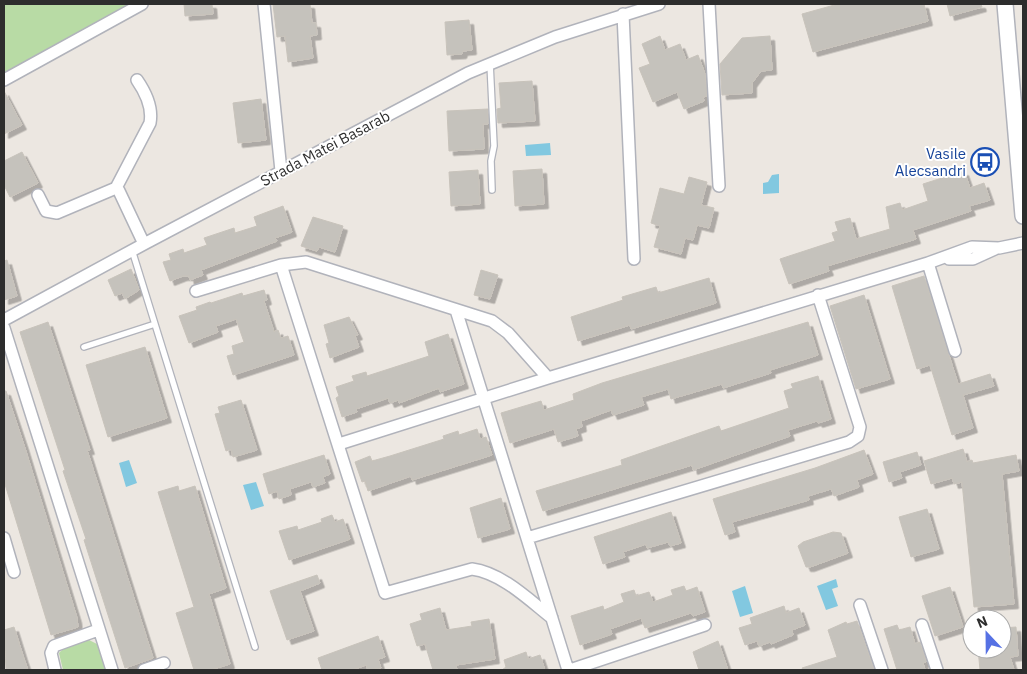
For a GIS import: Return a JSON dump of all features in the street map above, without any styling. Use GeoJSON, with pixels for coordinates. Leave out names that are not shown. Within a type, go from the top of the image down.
{"type":"FeatureCollection","features":[{"type":"Feature","properties":{"kind":"main road"},"geometry":{"type":"LineString","coordinates":[[1005,4],[1019,117],[1023,216]]}},
{"type":"Feature","properties":{"kind":"street"},"geometry":{"type":"LineString","coordinates":[[4,80],[142,4]]}},
{"type":"Feature","properties":{"kind":"street"},"geometry":{"type":"LineString","coordinates":[[264,4],[281,171]]}},
{"type":"Feature","properties":{"kind":"street","name":"Strada Matei Basarab"},"geometry":{"type":"LineString","coordinates":[[4,320],[281,171],[490,63],[555,37],[658,4]]}},
{"type":"Feature","properties":{"kind":"street"},"geometry":{"type":"LineString","coordinates":[[710,4],[719,186]]}},
{"type":"Feature","properties":{"kind":"street"},"geometry":{"type":"LineString","coordinates":[[623,14],[634,259]]}},
{"type":"Feature","properties":{"kind":"street"},"geometry":{"type":"LineString","coordinates":[[38,196],[46,211],[57,213],[116,188],[150,123],[151,113],[146,93],[137,80]]}},
{"type":"Feature","properties":{"kind":"street"},"geometry":{"type":"LineString","coordinates":[[116,188],[120,191],[144,244]]}},
{"type":"Feature","properties":{"kind":"street"},"geometry":{"type":"LineString","coordinates":[[339,444],[484,397],[941,259],[973,259],[999,248],[1023,244]]}},
{"type":"Feature","properties":{"kind":"street"},"geometry":{"type":"LineString","coordinates":[[196,291],[281,265],[306,262],[492,321],[508,333],[548,378]]}},
{"type":"Feature","properties":{"kind":"street"},"geometry":{"type":"LineString","coordinates":[[928,263],[955,351]]}},
{"type":"Feature","properties":{"kind":"street"},"geometry":{"type":"LineString","coordinates":[[281,265],[385,593],[472,569],[483,570],[506,583],[552,618]]}},
{"type":"Feature","properties":{"kind":"street"},"geometry":{"type":"LineString","coordinates":[[527,538],[849,442],[858,436],[860,427],[818,295]]}},
{"type":"Feature","properties":{"kind":"street"},"geometry":{"type":"LineString","coordinates":[[456,310],[569,670],[705,625]]}},
{"type":"Feature","properties":{"kind":"street"},"geometry":{"type":"LineString","coordinates":[[4,328],[112,670]]}},
{"type":"Feature","properties":{"kind":"street"},"geometry":{"type":"LineString","coordinates":[[4,538],[14,572]]}},
{"type":"Feature","properties":{"kind":"street"},"geometry":{"type":"LineString","coordinates":[[860,604],[882,670]]}},
{"type":"Feature","properties":{"kind":"street"},"geometry":{"type":"LineString","coordinates":[[922,625],[937,670]]}},
{"type":"Feature","properties":{"kind":"street"},"geometry":{"type":"LineString","coordinates":[[55,670],[51,653],[54,646],[98,630]]}},
{"type":"Feature","properties":{"kind":"street"},"geometry":{"type":"LineString","coordinates":[[144,670],[164,663]]}},
{"type":"Feature","properties":{"kind":"lane"},"geometry":{"type":"LineString","coordinates":[[490,63],[494,146],[491,161],[492,190]]}},
{"type":"Feature","properties":{"kind":"lane"},"geometry":{"type":"LineString","coordinates":[[132,250],[255,647]]}},
{"type":"Feature","properties":{"kind":"lane"},"geometry":{"type":"LineString","coordinates":[[84,347],[155,324]]}},
{"type":"Feature","properties":{"kind":"green space"},"geometry":{"type":"Polygon","coordinates":[[[4,4],[139,4],[4,75],[4,4]]]}},
{"type":"Feature","properties":{"kind":"green space"},"geometry":{"type":"Polygon","coordinates":[[[89,640],[97,644],[106,670],[63,670],[59,653],[63,649],[89,640]]]}},
{"type":"Feature","properties":{"kind":"water"},"geometry":{"type":"Polygon","coordinates":[[[550,143],[551,155],[526,156],[525,145],[550,143]]]}},
{"type":"Feature","properties":{"kind":"water"},"geometry":{"type":"Polygon","coordinates":[[[779,174],[779,193],[763,194],[763,183],[768,182],[772,175],[779,174]]]}},
{"type":"Feature","properties":{"kind":"water"},"geometry":{"type":"Polygon","coordinates":[[[129,460],[137,483],[126,487],[119,463],[129,460]]]}},
{"type":"Feature","properties":{"kind":"water"},"geometry":{"type":"Polygon","coordinates":[[[256,482],[264,506],[251,510],[243,485],[256,482]]]}},
{"type":"Feature","properties":{"kind":"water"},"geometry":{"type":"Polygon","coordinates":[[[836,579],[838,587],[832,589],[838,606],[826,610],[817,586],[836,579]]]}},
{"type":"Feature","properties":{"kind":"water"},"geometry":{"type":"Polygon","coordinates":[[[745,586],[753,613],[740,617],[732,591],[745,586]]]}},
{"type":"Feature","properties":{"kind":"building"},"geometry":{"type":"Polygon","coordinates":[[[184,4],[212,4],[213,14],[185,16],[184,4]]]}},
{"type":"Feature","properties":{"kind":"building"},"geometry":{"type":"Polygon","coordinates":[[[273,4],[310,4],[312,23],[316,23],[317,35],[310,36],[313,58],[288,62],[285,36],[277,37],[273,4]]]}},
{"type":"Feature","properties":{"kind":"building"},"geometry":{"type":"Polygon","coordinates":[[[838,4],[924,4],[928,21],[813,52],[802,14],[838,4]]]}},
{"type":"Feature","properties":{"kind":"building"},"geometry":{"type":"Polygon","coordinates":[[[947,4],[981,4],[982,7],[950,16],[947,4]]]}},
{"type":"Feature","properties":{"kind":"building"},"geometry":{"type":"Polygon","coordinates":[[[469,20],[472,50],[463,51],[462,54],[447,55],[445,22],[469,20]]]}},
{"type":"Feature","properties":{"kind":"building"},"geometry":{"type":"Polygon","coordinates":[[[660,36],[665,50],[680,44],[686,60],[698,55],[705,74],[707,96],[703,97],[704,101],[684,109],[677,92],[653,102],[639,68],[650,64],[642,44],[660,36]]]}},
{"type":"Feature","properties":{"kind":"building"},"geometry":{"type":"Polygon","coordinates":[[[770,36],[772,70],[761,71],[752,83],[752,93],[722,95],[720,64],[742,38],[770,36]]]}},
{"type":"Feature","properties":{"kind":"building"},"geometry":{"type":"Polygon","coordinates":[[[532,81],[535,121],[498,123],[497,109],[501,108],[499,83],[532,81]]]}},
{"type":"Feature","properties":{"kind":"building"},"geometry":{"type":"Polygon","coordinates":[[[4,91],[22,125],[4,134],[4,91]]]}},
{"type":"Feature","properties":{"kind":"building"},"geometry":{"type":"Polygon","coordinates":[[[261,99],[266,140],[238,143],[233,103],[261,99]]]}},
{"type":"Feature","properties":{"kind":"building"},"geometry":{"type":"Polygon","coordinates":[[[488,109],[488,124],[483,124],[484,149],[449,151],[447,111],[488,109]]]}},
{"type":"Feature","properties":{"kind":"building"},"geometry":{"type":"Polygon","coordinates":[[[22,152],[38,183],[10,197],[4,185],[4,161],[22,152]]]}},
{"type":"Feature","properties":{"kind":"building"},"geometry":{"type":"Polygon","coordinates":[[[542,169],[544,204],[515,206],[513,171],[542,169]]]}},
{"type":"Feature","properties":{"kind":"building"},"geometry":{"type":"Polygon","coordinates":[[[478,170],[480,204],[451,206],[449,172],[478,170]]]}},
{"type":"Feature","properties":{"kind":"building"},"geometry":{"type":"Polygon","coordinates":[[[964,171],[970,188],[984,183],[990,200],[969,206],[971,211],[913,230],[916,239],[827,266],[829,271],[789,284],[780,259],[835,241],[832,233],[838,231],[835,222],[850,218],[856,239],[890,229],[886,207],[900,203],[902,210],[928,201],[923,184],[964,171]]]}},
{"type":"Feature","properties":{"kind":"building"},"geometry":{"type":"Polygon","coordinates":[[[689,177],[707,182],[701,205],[714,208],[709,228],[697,225],[693,240],[685,238],[681,254],[654,247],[660,226],[651,223],[660,188],[684,194],[689,177]]]}},
{"type":"Feature","properties":{"kind":"building"},"geometry":{"type":"Polygon","coordinates":[[[283,206],[292,232],[275,238],[277,241],[201,270],[203,275],[190,280],[189,276],[183,276],[170,281],[163,262],[171,260],[169,254],[183,249],[184,253],[207,245],[204,238],[234,228],[235,233],[257,226],[254,217],[283,206]]]}},
{"type":"Feature","properties":{"kind":"building"},"geometry":{"type":"Polygon","coordinates":[[[313,217],[343,226],[335,252],[319,247],[317,251],[301,246],[313,217]]]}},
{"type":"Feature","properties":{"kind":"building"},"geometry":{"type":"Polygon","coordinates":[[[7,260],[17,296],[4,300],[4,261],[7,260]]]}},
{"type":"Feature","properties":{"kind":"building"},"geometry":{"type":"Polygon","coordinates":[[[131,269],[139,290],[125,299],[122,293],[115,296],[108,280],[131,269]]]}},
{"type":"Feature","properties":{"kind":"building"},"geometry":{"type":"Polygon","coordinates":[[[481,270],[498,275],[490,299],[474,295],[481,270]]]}},
{"type":"Feature","properties":{"kind":"building"},"geometry":{"type":"Polygon","coordinates":[[[924,276],[958,384],[990,374],[994,386],[963,395],[973,428],[952,435],[930,365],[917,369],[892,286],[924,276]]]}},
{"type":"Feature","properties":{"kind":"building"},"geometry":{"type":"Polygon","coordinates":[[[709,278],[716,303],[631,329],[630,325],[578,341],[571,317],[623,300],[622,297],[656,287],[658,293],[709,278]]]}},
{"type":"Feature","properties":{"kind":"building"},"geometry":{"type":"Polygon","coordinates":[[[264,290],[267,300],[264,301],[274,332],[278,330],[281,338],[288,336],[294,355],[233,375],[227,356],[234,354],[232,346],[244,342],[236,319],[216,326],[218,332],[189,343],[179,316],[197,310],[196,307],[210,302],[242,293],[243,296],[264,290]]]}},
{"type":"Feature","properties":{"kind":"building"},"geometry":{"type":"Polygon","coordinates":[[[864,295],[890,379],[856,389],[830,306],[864,295]]]}},
{"type":"Feature","properties":{"kind":"building"},"geometry":{"type":"Polygon","coordinates":[[[349,317],[358,335],[355,336],[359,347],[330,358],[326,344],[329,343],[324,325],[349,317]]]}},
{"type":"Feature","properties":{"kind":"building"},"geometry":{"type":"Polygon","coordinates":[[[48,322],[90,450],[87,450],[153,658],[125,668],[84,540],[86,539],[63,471],[65,470],[20,332],[48,322]]]}},
{"type":"Feature","properties":{"kind":"building"},"geometry":{"type":"Polygon","coordinates":[[[808,322],[818,355],[770,370],[771,373],[723,388],[722,384],[671,399],[668,389],[641,397],[644,405],[613,415],[611,410],[581,421],[582,427],[576,429],[578,436],[558,442],[554,429],[510,443],[501,413],[541,401],[544,410],[574,400],[573,394],[602,383],[808,322]]]}},
{"type":"Feature","properties":{"kind":"building"},"geometry":{"type":"Polygon","coordinates":[[[448,334],[464,384],[440,392],[439,388],[399,403],[398,400],[390,403],[388,398],[356,409],[357,412],[342,417],[336,398],[339,396],[336,387],[354,381],[352,376],[366,372],[367,376],[429,356],[425,342],[448,334]]]}},
{"type":"Feature","properties":{"kind":"building"},"geometry":{"type":"Polygon","coordinates":[[[145,347],[167,418],[108,437],[86,365],[145,347]]]}},
{"type":"Feature","properties":{"kind":"building"},"geometry":{"type":"Polygon","coordinates":[[[818,376],[831,419],[818,423],[817,421],[788,430],[790,436],[693,470],[692,465],[543,511],[536,491],[622,465],[621,460],[719,426],[721,431],[789,408],[784,391],[793,388],[791,384],[818,376]]]}},
{"type":"Feature","properties":{"kind":"building"},"geometry":{"type":"Polygon","coordinates":[[[4,391],[6,391],[24,445],[77,618],[78,627],[51,635],[4,481],[4,391]]]}},
{"type":"Feature","properties":{"kind":"building"},"geometry":{"type":"Polygon","coordinates":[[[241,400],[257,450],[233,457],[231,449],[226,451],[215,414],[220,413],[218,407],[241,400]]]}},
{"type":"Feature","properties":{"kind":"building"},"geometry":{"type":"Polygon","coordinates":[[[477,429],[480,439],[486,437],[492,455],[412,480],[411,476],[368,491],[365,481],[362,482],[355,462],[370,456],[372,461],[444,439],[443,436],[458,431],[459,435],[477,429]]]}},
{"type":"Feature","properties":{"kind":"building"},"geometry":{"type":"Polygon","coordinates":[[[963,449],[967,462],[972,460],[973,463],[1016,455],[1019,471],[1002,474],[1014,604],[974,607],[962,482],[954,484],[952,478],[931,484],[924,461],[963,449]]]}},
{"type":"Feature","properties":{"kind":"building"},"geometry":{"type":"Polygon","coordinates":[[[864,450],[873,474],[857,480],[859,487],[834,496],[831,489],[808,496],[809,500],[732,522],[735,532],[725,535],[713,499],[815,468],[864,450]]]}},
{"type":"Feature","properties":{"kind":"building"},"geometry":{"type":"Polygon","coordinates":[[[917,452],[921,465],[900,472],[902,478],[889,482],[883,462],[917,452]]]}},
{"type":"Feature","properties":{"kind":"building"},"geometry":{"type":"Polygon","coordinates":[[[324,455],[330,474],[323,477],[325,483],[313,487],[311,482],[290,489],[291,495],[279,499],[277,491],[269,494],[263,474],[324,455]]]}},
{"type":"Feature","properties":{"kind":"building"},"geometry":{"type":"Polygon","coordinates":[[[178,486],[179,491],[195,486],[226,588],[209,594],[230,664],[210,670],[194,670],[176,613],[194,607],[158,492],[178,486]]]}},
{"type":"Feature","properties":{"kind":"building"},"geometry":{"type":"Polygon","coordinates":[[[501,498],[510,529],[478,538],[470,508],[501,498]]]}},
{"type":"Feature","properties":{"kind":"building"},"geometry":{"type":"Polygon","coordinates":[[[927,509],[939,549],[911,557],[899,517],[927,509]]]}},
{"type":"Feature","properties":{"kind":"building"},"geometry":{"type":"Polygon","coordinates":[[[671,512],[681,543],[670,546],[668,542],[647,548],[646,544],[623,552],[625,557],[603,564],[594,537],[671,512]]]}},
{"type":"Feature","properties":{"kind":"building"},"geometry":{"type":"Polygon","coordinates":[[[332,515],[335,522],[343,519],[350,539],[289,560],[279,531],[297,526],[298,530],[322,522],[321,519],[332,515]]]}},
{"type":"Feature","properties":{"kind":"building"},"geometry":{"type":"Polygon","coordinates":[[[833,532],[841,533],[848,553],[806,567],[798,546],[803,542],[833,532]]]}},
{"type":"Feature","properties":{"kind":"building"},"geometry":{"type":"Polygon","coordinates":[[[317,575],[320,583],[300,591],[314,631],[287,640],[270,591],[317,575]]]}},
{"type":"Feature","properties":{"kind":"building"},"geometry":{"type":"Polygon","coordinates":[[[684,586],[686,591],[697,587],[705,612],[693,616],[691,613],[645,628],[641,618],[610,629],[612,634],[580,645],[571,616],[603,606],[604,610],[624,602],[621,594],[634,590],[636,596],[649,592],[653,602],[673,595],[671,590],[684,586]]]}},
{"type":"Feature","properties":{"kind":"building"},"geometry":{"type":"Polygon","coordinates":[[[950,587],[962,627],[935,636],[922,596],[950,587]]]}},
{"type":"Feature","properties":{"kind":"building"},"geometry":{"type":"Polygon","coordinates":[[[784,606],[786,613],[799,608],[805,625],[792,630],[793,635],[771,644],[770,642],[759,646],[757,641],[745,645],[739,628],[752,624],[750,618],[784,606]]]}},
{"type":"Feature","properties":{"kind":"building"},"geometry":{"type":"Polygon","coordinates":[[[440,608],[446,630],[472,626],[471,622],[489,619],[495,659],[456,665],[457,670],[433,670],[425,644],[417,646],[410,624],[422,620],[420,614],[440,608]]]}},
{"type":"Feature","properties":{"kind":"building"},"geometry":{"type":"Polygon","coordinates":[[[857,621],[874,670],[803,670],[802,668],[837,657],[828,630],[846,622],[847,624],[857,621]]]}},
{"type":"Feature","properties":{"kind":"building"},"geometry":{"type":"Polygon","coordinates":[[[897,625],[899,630],[910,627],[915,644],[920,642],[926,662],[923,663],[925,670],[897,670],[884,629],[897,625]]]}},
{"type":"Feature","properties":{"kind":"building"},"geometry":{"type":"Polygon","coordinates":[[[14,627],[28,670],[6,670],[4,630],[14,627]]]}},
{"type":"Feature","properties":{"kind":"building"},"geometry":{"type":"Polygon","coordinates":[[[1012,627],[1016,627],[1018,656],[1012,657],[1012,627]]]}},
{"type":"Feature","properties":{"kind":"building"},"geometry":{"type":"Polygon","coordinates":[[[378,636],[385,657],[378,659],[381,668],[368,670],[366,665],[352,670],[322,670],[318,658],[378,636]]]}},
{"type":"Feature","properties":{"kind":"building"},"geometry":{"type":"Polygon","coordinates":[[[718,641],[728,670],[699,670],[693,652],[718,641]]]}},
{"type":"Feature","properties":{"kind":"building"},"geometry":{"type":"Polygon","coordinates":[[[526,652],[528,659],[540,655],[545,670],[502,670],[506,667],[504,660],[526,652]]]}},
{"type":"Feature","properties":{"kind":"building"},"geometry":{"type":"Polygon","coordinates":[[[979,659],[1011,659],[1014,670],[980,670],[979,659]]]}},
{"type":"Feature","properties":{"kind":"place","name":"Vasile Alecsandri"},"geometry":{"type":"Point","coordinates":[985,162]}}]}
